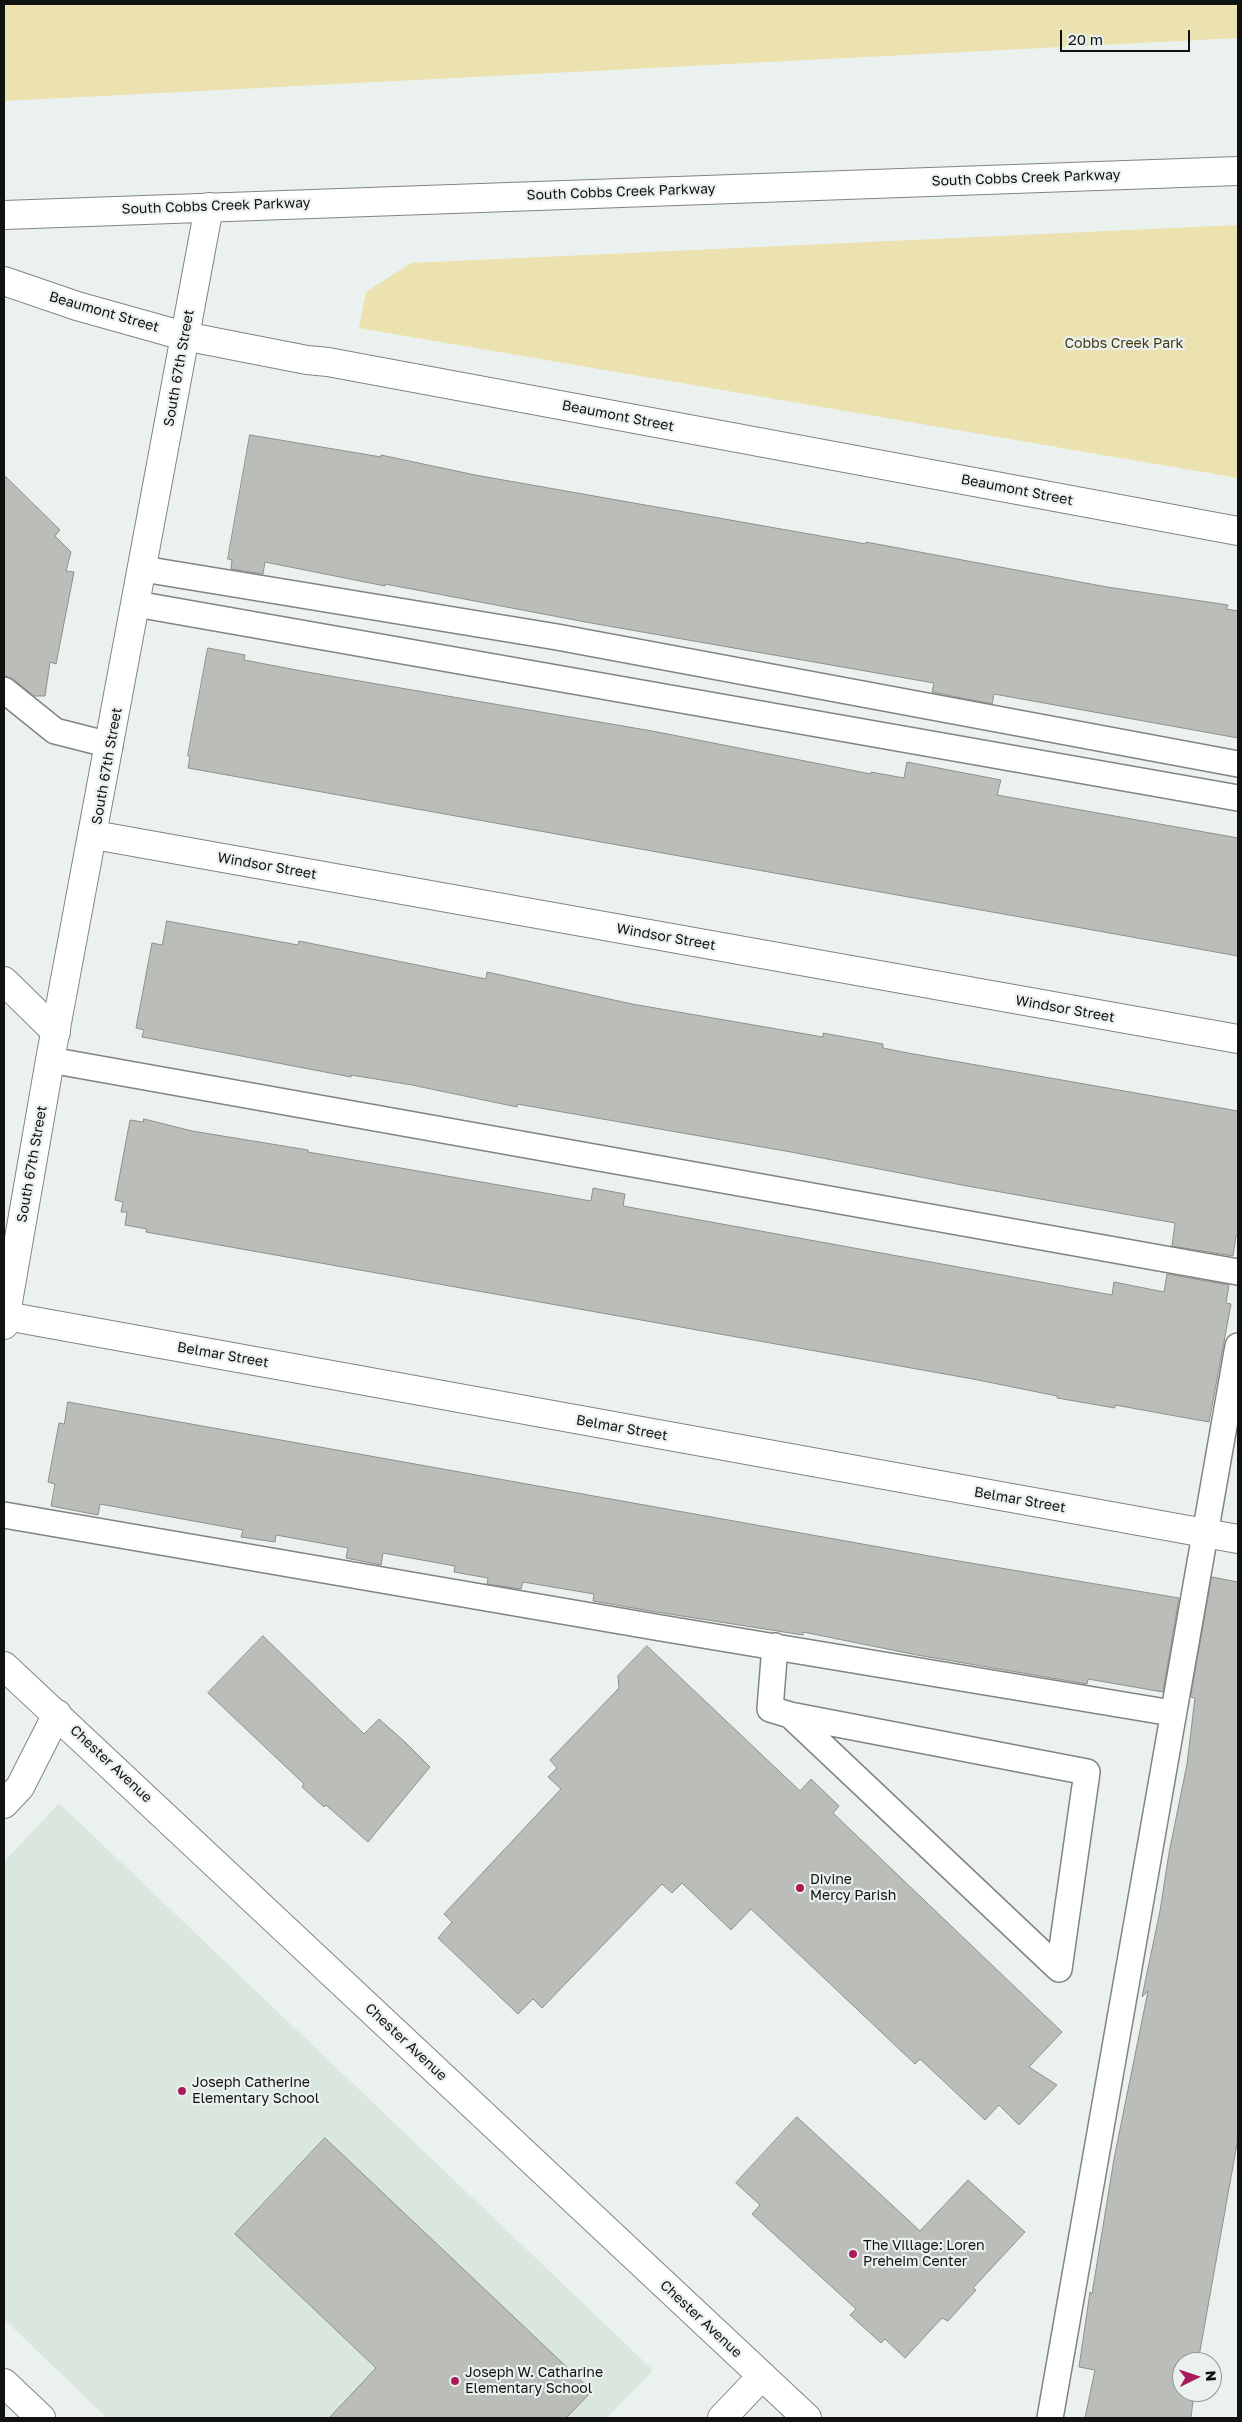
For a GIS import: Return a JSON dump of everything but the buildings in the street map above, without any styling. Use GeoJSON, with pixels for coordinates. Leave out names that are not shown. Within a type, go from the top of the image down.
{"type":"FeatureCollection","features":[{"type":"Feature","properties":{"kind":"street","name":"South Cobbs Creek Parkway"},"geometry":{"type":"LineString","coordinates":[[4,215],[1238,171]]}},
{"type":"Feature","properties":{"kind":"street","name":"South 67th Street"},"geometry":{"type":"LineString","coordinates":[[5,1321],[50,1060],[94,834],[209,207]]}},
{"type":"Feature","properties":{"kind":"street","name":"Beaumont Street"},"geometry":{"type":"LineString","coordinates":[[4,281],[77,306],[184,336],[1238,532]]}},
{"type":"Feature","properties":{"kind":"street","name":"Windsor Street"},"geometry":{"type":"LineString","coordinates":[[94,834],[1238,1039]]}},
{"type":"Feature","properties":{"kind":"street"},"geometry":{"type":"LineString","coordinates":[[4,981],[56,1032]]}},
{"type":"Feature","properties":{"kind":"street","name":"Belmar Street"},"geometry":{"type":"LineString","coordinates":[[5,1321],[1238,1539]]}},
{"type":"Feature","properties":{"kind":"street","name":"Chester Avenue"},"geometry":{"type":"LineString","coordinates":[[4,1666],[807,2418]]}},
{"type":"Feature","properties":{"kind":"street"},"geometry":{"type":"LineString","coordinates":[[4,1804],[20,1787],[57,1714]]}},
{"type":"Feature","properties":{"kind":"street"},"geometry":{"type":"LineString","coordinates":[[722,2418],[762,2376]]}},
{"type":"Feature","properties":{"kind":"street"},"geometry":{"type":"LineString","coordinates":[[4,2383],[41,2418]]}},
{"type":"Feature","properties":{"kind":"lane"},"geometry":{"type":"LineString","coordinates":[[143,570],[557,637],[1238,764]]}},
{"type":"Feature","properties":{"kind":"lane"},"geometry":{"type":"LineString","coordinates":[[136,604],[1238,798]]}},
{"type":"Feature","properties":{"kind":"lane"},"geometry":{"type":"LineString","coordinates":[[4,690],[55,731],[110,745]]}},
{"type":"Feature","properties":{"kind":"lane"},"geometry":{"type":"LineString","coordinates":[[50,1060],[1238,1272]]}},
{"type":"Feature","properties":{"kind":"lane"},"geometry":{"type":"LineString","coordinates":[[1050,2418],[1172,1713],[1238,1346]]}},
{"type":"Feature","properties":{"kind":"lane"},"geometry":{"type":"LineString","coordinates":[[4,1515],[655,1628],[776,1646],[1172,1713]]}},
{"type":"Feature","properties":{"kind":"lane"},"geometry":{"type":"LineString","coordinates":[[776,1646],[770,1709],[790,1715],[1086,1772],[1059,1969],[790,1715]]}},
{"type":"Feature","properties":{"kind":"shaded area","name":"Joseph Catherine Elementary School"},"geometry":{"type":"Polygon","coordinates":[[[59,1803],[653,2370],[607,2418],[107,2418],[4,2319],[4,1862],[59,1803]]]}},
{"type":"Feature","properties":{"kind":"green space"},"geometry":{"type":"Polygon","coordinates":[[[4,4],[1238,4],[1238,38],[4,101],[4,4]]]}},
{"type":"Feature","properties":{"kind":"green space","name":"Cobbs Creek Park"},"geometry":{"type":"Polygon","coordinates":[[[1238,225],[1238,478],[359,328],[366,292],[411,263],[1238,225]]]}},
{"type":"Feature","properties":{"kind":"place","name":"Divine Mercy Parish"},"geometry":{"type":"Point","coordinates":[800,1888]}},
{"type":"Feature","properties":{"kind":"place","name":"Joseph Catherine Elementary School"},"geometry":{"type":"Point","coordinates":[182,2091]}},
{"type":"Feature","properties":{"kind":"place","name":"The Village: Loren Preheim Center"},"geometry":{"type":"Point","coordinates":[853,2254]}},
{"type":"Feature","properties":{"kind":"place","name":"Joseph W. Catharine Elementary School"},"geometry":{"type":"Point","coordinates":[455,2381]}}]}
